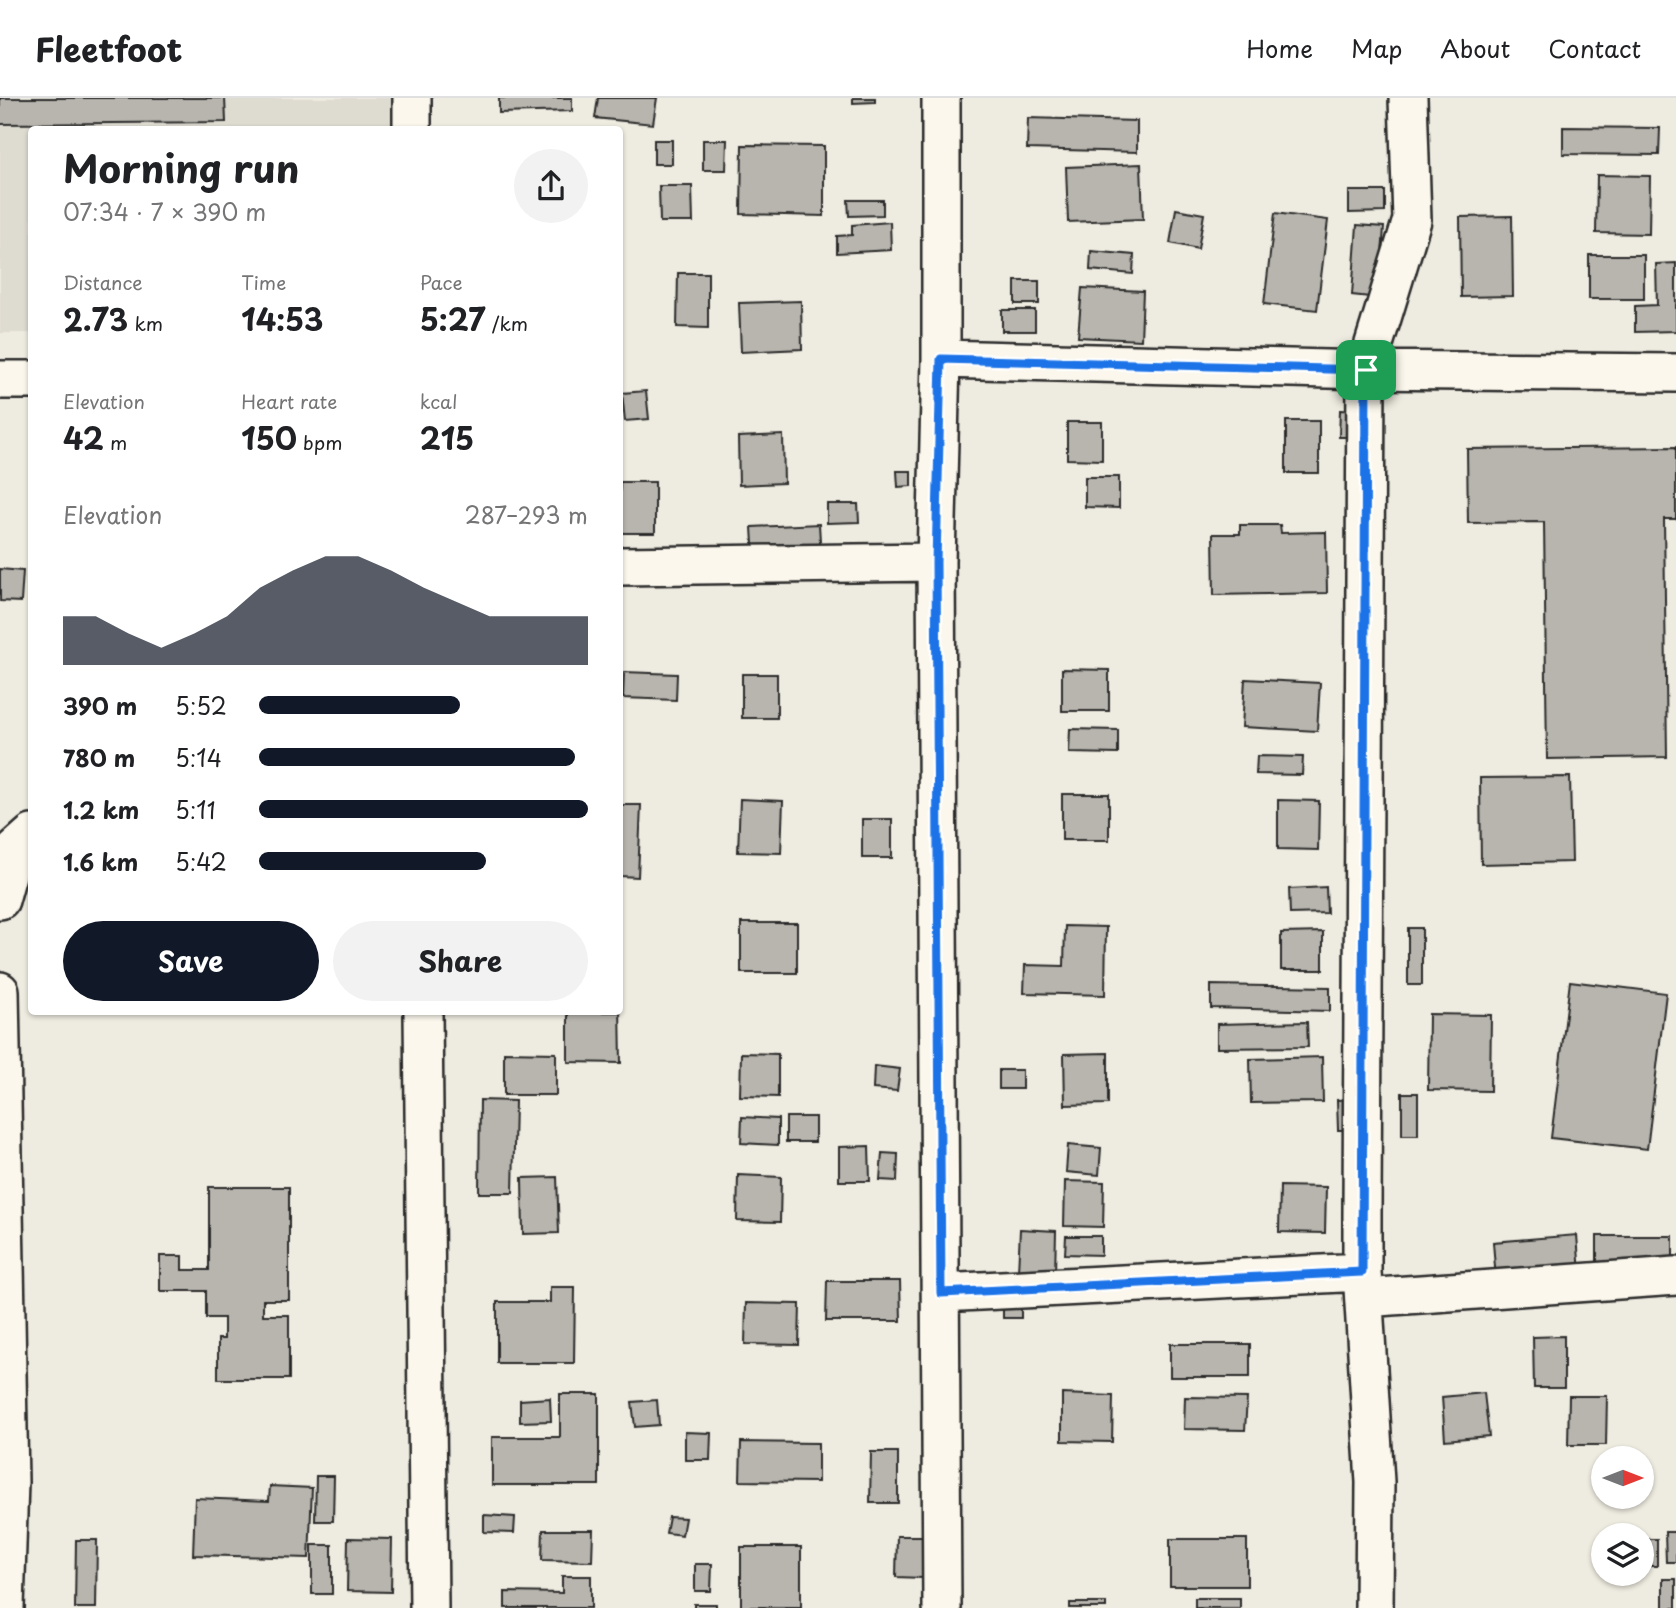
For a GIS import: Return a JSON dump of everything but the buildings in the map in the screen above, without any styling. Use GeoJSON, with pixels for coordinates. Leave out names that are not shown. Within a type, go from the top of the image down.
{"type":"FeatureCollection","features":[{"type":"Feature","properties":{"kind":"street"},"geometry":{"type":"LineString","coordinates":[[412,98],[412,126]]}},
{"type":"Feature","properties":{"kind":"street"},"geometry":{"type":"LineString","coordinates":[[941,98],[941,359],[936,562],[942,1608]]}},
{"type":"Feature","properties":{"kind":"street"},"geometry":{"type":"LineString","coordinates":[[1374,1608],[1376,1482],[1363,1285],[1366,370],[1412,220],[1408,98]]}},
{"type":"Feature","properties":{"kind":"street"},"geometry":{"type":"LineString","coordinates":[[941,359],[1366,370],[1676,373]]}},
{"type":"Feature","properties":{"kind":"street"},"geometry":{"type":"LineString","coordinates":[[0,380],[28,380]]}},
{"type":"Feature","properties":{"kind":"street"},"geometry":{"type":"LineString","coordinates":[[623,566],[936,562]]}},
{"type":"Feature","properties":{"kind":"street"},"geometry":{"type":"LineString","coordinates":[[0,900],[14,850],[28,838]]}},
{"type":"Feature","properties":{"kind":"street"},"geometry":{"type":"LineString","coordinates":[[0,991],[9,1482],[5,1608]]}},
{"type":"Feature","properties":{"kind":"street"},"geometry":{"type":"LineString","coordinates":[[423,1015],[429,1608]]}},
{"type":"Feature","properties":{"kind":"street"},"geometry":{"type":"LineString","coordinates":[[941,1293],[1676,1276]]}},
{"type":"Feature","properties":{"kind":"shaded area"},"geometry":{"type":"Polygon","coordinates":[[[0,98],[397,98],[397,126],[28,126],[28,333],[0,333],[0,98]]]}},
{"type":"Feature","properties":{"kind":"route"},"geometry":{"type":"LineString","coordinates":[[941,359],[1366,370],[1362,1272],[941,1293],[936,562],[941,359]]}}]}
